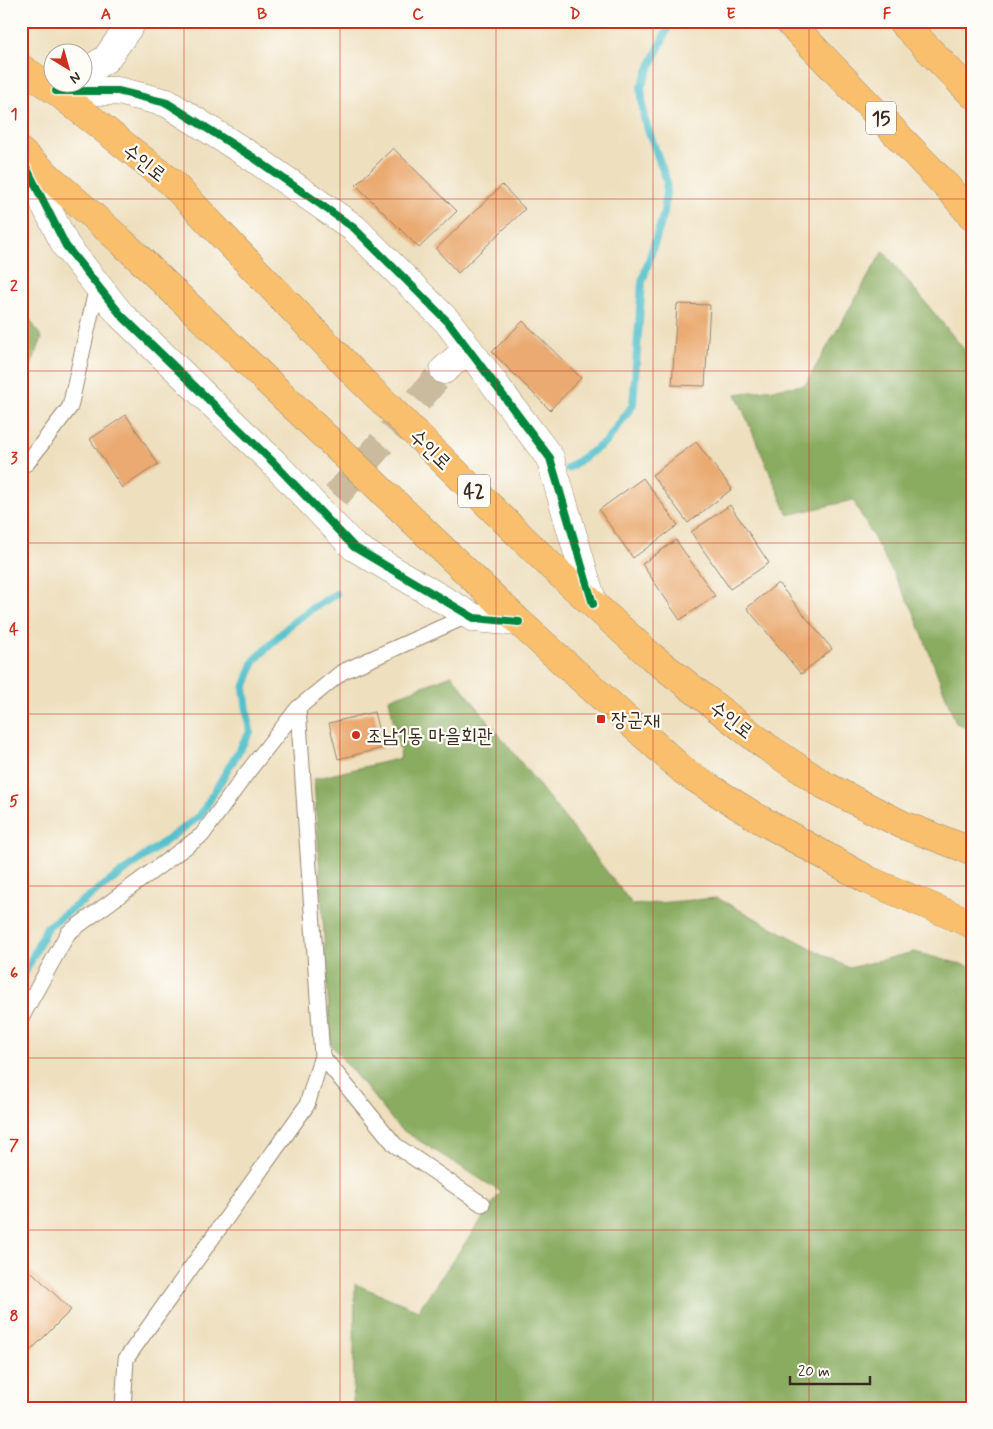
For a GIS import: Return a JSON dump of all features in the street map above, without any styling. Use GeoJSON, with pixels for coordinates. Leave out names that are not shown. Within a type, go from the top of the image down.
{"type":"FeatureCollection","features":[{"type":"Feature","properties":{"kind":"main road","name":"15"},"geometry":{"type":"LineString","coordinates":[[788,21],[952,192],[972,216]]}},
{"type":"Feature","properties":{"kind":"main road"},"geometry":{"type":"LineString","coordinates":[[901,21],[972,94]]}},
{"type":"Feature","properties":{"kind":"main road","name":"수인로"},"geometry":{"type":"LineString","coordinates":[[21,68],[42,78]]}},
{"type":"Feature","properties":{"kind":"main road","name":"수인로"},"geometry":{"type":"LineString","coordinates":[[68,92],[171,182],[359,378],[550,565],[652,657],[767,747],[824,785],[903,825],[972,851]]}},
{"type":"Feature","properties":{"kind":"main road"},"geometry":{"type":"LineString","coordinates":[[21,152],[122,242],[519,622],[685,772],[756,817],[868,880],[972,924]]}},
{"type":"Feature","properties":{"kind":"street"},"geometry":{"type":"LineString","coordinates":[[92,68],[106,59],[133,21]]}},
{"type":"Feature","properties":{"kind":"street"},"geometry":{"type":"LineString","coordinates":[[92,89],[118,91],[167,102],[254,158],[354,228],[448,322],[550,458],[593,604]]}},
{"type":"Feature","properties":{"kind":"street"},"geometry":{"type":"LineString","coordinates":[[21,158],[66,246],[121,315],[273,462],[328,504],[354,547],[474,618],[519,622]]}},
{"type":"Feature","properties":{"kind":"street"},"geometry":{"type":"LineString","coordinates":[[444,370],[468,349]]}},
{"type":"Feature","properties":{"kind":"lane"},"geometry":{"type":"LineString","coordinates":[[21,466],[27,463],[70,407],[98,286]]}},
{"type":"Feature","properties":{"kind":"lane"},"geometry":{"type":"LineString","coordinates":[[21,1018],[68,933],[202,835],[246,774],[298,708],[342,672],[469,615]]}},
{"type":"Feature","properties":{"kind":"lane"},"geometry":{"type":"LineString","coordinates":[[123,1408],[126,1360],[307,1105],[322,1056],[298,708]]}},
{"type":"Feature","properties":{"kind":"lane"},"geometry":{"type":"LineString","coordinates":[[322,1056],[395,1145],[482,1204]]}},
{"type":"Feature","properties":{"kind":"green space"},"geometry":{"type":"Polygon","coordinates":[[[883,251],[972,359],[972,730],[956,723],[913,610],[853,500],[788,515],[736,394],[805,385],[883,251]]]}},
{"type":"Feature","properties":{"kind":"green space"},"geometry":{"type":"Polygon","coordinates":[[[21,306],[42,338],[21,391],[21,306]]]}},
{"type":"Feature","properties":{"kind":"green space"},"geometry":{"type":"Polygon","coordinates":[[[452,675],[633,905],[717,898],[849,968],[914,952],[972,967],[972,1408],[353,1408],[355,1284],[418,1310],[501,1192],[399,1128],[331,1045],[314,779],[401,758],[389,699],[452,675]]]}},
{"type":"Feature","properties":{"kind":"building"},"geometry":{"type":"Polygon","coordinates":[[[393,148],[457,211],[419,248],[356,185],[393,148]]]}},
{"type":"Feature","properties":{"kind":"building"},"geometry":{"type":"Polygon","coordinates":[[[502,185],[525,209],[458,273],[436,249],[502,185]]]}},
{"type":"Feature","properties":{"kind":"building"},"geometry":{"type":"Polygon","coordinates":[[[677,304],[710,305],[705,386],[672,385],[677,304]]]}},
{"type":"Feature","properties":{"kind":"building"},"geometry":{"type":"Polygon","coordinates":[[[523,321],[581,378],[550,410],[492,352],[523,321]]]}},
{"type":"Feature","properties":{"kind":"building"},"geometry":{"type":"Polygon","coordinates":[[[126,415],[158,464],[122,488],[90,439],[126,415]]]}},
{"type":"Feature","properties":{"kind":"building"},"geometry":{"type":"Polygon","coordinates":[[[696,442],[732,489],[688,523],[652,475],[696,442]]]}},
{"type":"Feature","properties":{"kind":"building"},"geometry":{"type":"Polygon","coordinates":[[[643,478],[678,525],[633,558],[599,510],[643,478]]]}},
{"type":"Feature","properties":{"kind":"building"},"geometry":{"type":"Polygon","coordinates":[[[730,505],[769,563],[730,589],[691,532],[730,505]]]}},
{"type":"Feature","properties":{"kind":"building"},"geometry":{"type":"Polygon","coordinates":[[[676,540],[715,596],[680,620],[642,564],[676,540]]]}},
{"type":"Feature","properties":{"kind":"building"},"geometry":{"type":"Polygon","coordinates":[[[778,583],[832,649],[801,674],[747,608],[778,583]]]}},
{"type":"Feature","properties":{"kind":"building","name":"조남1동 마을회관"},"geometry":{"type":"Polygon","coordinates":[[[374,712],[383,748],[338,759],[329,723],[374,712]]]}},
{"type":"Feature","properties":{"kind":"building"},"geometry":{"type":"Polygon","coordinates":[[[32,1272],[71,1310],[21,1360],[21,1282],[32,1272]]]}},
{"type":"Feature","properties":{"kind":"waterway"},"geometry":{"type":"LineString","coordinates":[[568,468],[606,442],[633,405],[642,282],[664,213],[667,182],[644,118],[641,87],[671,21]]}},
{"type":"Feature","properties":{"kind":"waterway"},"geometry":{"type":"LineString","coordinates":[[21,981],[47,927],[200,816],[250,732],[244,688],[254,661],[291,624],[336,594]]}},
{"type":"Feature","properties":{"kind":"tunnel"},"geometry":{"type":"LineString","coordinates":[[336,496],[444,370]]}},
{"type":"Feature","properties":{"kind":"cycle path"},"geometry":{"type":"LineString","coordinates":[[92,91],[118,91],[167,103],[254,158],[354,228],[448,322],[550,458],[593,604]]}},
{"type":"Feature","properties":{"kind":"cycle path"},"geometry":{"type":"LineString","coordinates":[[21,157],[66,246],[121,315],[273,462],[354,547],[474,618],[519,622]]}},
{"type":"Feature","properties":{"kind":"place","name":"장군재"},"geometry":{"type":"Point","coordinates":[601,719]}},
{"type":"Feature","properties":{"kind":"place","name":"조남1동 마을회관"},"geometry":{"type":"Point","coordinates":[356,735]}}]}
